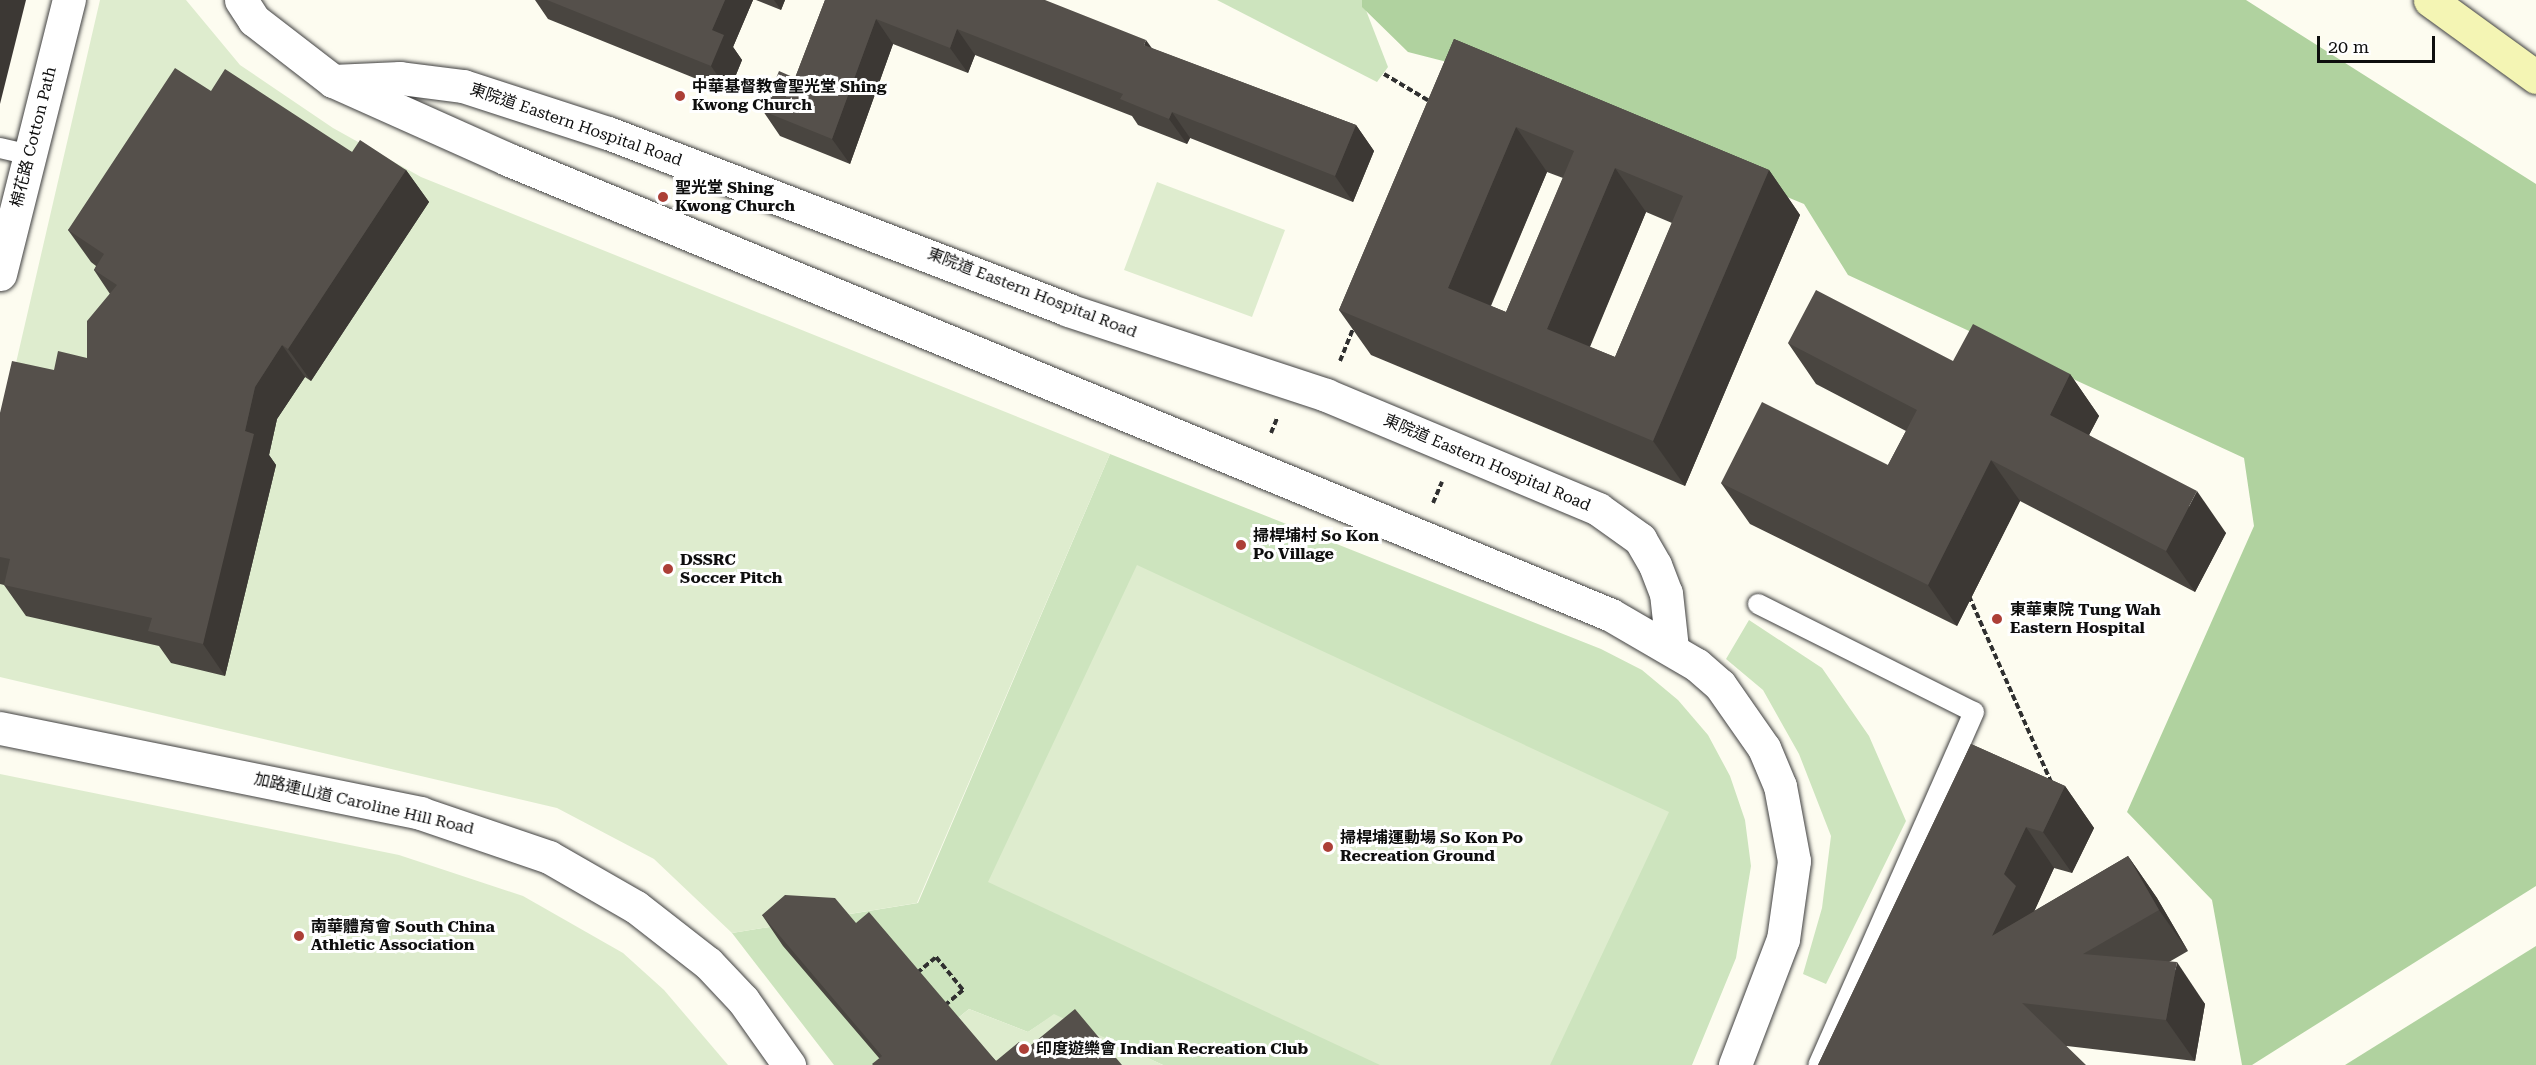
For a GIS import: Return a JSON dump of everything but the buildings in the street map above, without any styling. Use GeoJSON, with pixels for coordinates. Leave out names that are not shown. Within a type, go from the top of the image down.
{"type":"FeatureCollection","features":[{"type":"Feature","properties":{"kind":"main road"},"geometry":{"type":"LineString","coordinates":[[2430,0],[2536,77]]}},
{"type":"Feature","properties":{"kind":"street","name":"棉花路 Cotton Path"},"geometry":{"type":"LineString","coordinates":[[0,274],[15,152],[69,0]]}},
{"type":"Feature","properties":{"kind":"street"},"geometry":{"type":"LineString","coordinates":[[241,0],[254,20],[333,81],[507,159],[1611,615],[1672,648],[1720,685],[1743,714],[1764,748],[1790,825],[1792,897],[1783,939],[1735,1065]]}},
{"type":"Feature","properties":{"kind":"street","name":"東院道 Eastern Hospital Road"},"geometry":{"type":"LineString","coordinates":[[333,81],[400,78],[463,86],[608,133],[1068,310],[1326,395],[1598,509],[1640,539],[1666,593],[1672,648]]}},
{"type":"Feature","properties":{"kind":"street","name":"加路連山道 Caroline Hill Road"},"geometry":{"type":"LineString","coordinates":[[0,728],[420,813],[549,856],[636,907],[708,963],[743,1000],[789,1065]]}},
{"type":"Feature","properties":{"kind":"lane"},"geometry":{"type":"LineString","coordinates":[[1758,604],[1974,712],[1818,1065]]}},
{"type":"Feature","properties":{"kind":"path"},"geometry":{"type":"LineString","coordinates":[[1384,74],[1426,95],[1437,110]]}},
{"type":"Feature","properties":{"kind":"path"},"geometry":{"type":"LineString","coordinates":[[1326,395],[1356,322]]}},
{"type":"Feature","properties":{"kind":"path"},"geometry":{"type":"LineString","coordinates":[[1964,584],[2055,791]]}},
{"type":"Feature","properties":{"kind":"path"},"geometry":{"type":"LineString","coordinates":[[916,974],[936,957],[963,990],[938,1012]]}},
{"type":"Feature","properties":{"kind":"green space"},"geometry":{"type":"Polygon","coordinates":[[[100,0],[186,0],[240,65],[333,128],[421,177],[1110,454],[917,903],[732,933],[654,859],[557,808],[0,677],[0,432],[100,0]]]}},
{"type":"Feature","properties":{"kind":"green space"},"geometry":{"type":"Polygon","coordinates":[[[1217,0],[1362,0],[1388,67],[1377,82],[1217,0]]]}},
{"type":"Feature","properties":{"kind":"green space"},"geometry":{"type":"Polygon","coordinates":[[[1362,0],[2246,0],[2536,184],[2536,886],[2252,1065],[2242,1065],[2212,900],[2127,812],[2254,526],[2244,458],[1848,275],[1804,204],[1490,73],[1408,52],[1362,7],[1362,0]]]}},
{"type":"Feature","properties":{"kind":"green space"},"geometry":{"type":"Polygon","coordinates":[[[1157,182],[1285,230],[1252,317],[1124,270],[1157,182]]]}},
{"type":"Feature","properties":{"kind":"green space"},"geometry":{"type":"Polygon","coordinates":[[[1110,454],[1601,649],[1642,670],[1678,700],[1708,735],[1730,776],[1745,820],[1751,866],[1736,958],[1692,1065],[1163,1065],[1054,1015],[1028,1032],[969,1009],[901,1065],[834,1065],[732,933],[918,903],[1110,454]]]}},
{"type":"Feature","properties":{"kind":"green space","name":"掃桿埔運動場 So Kon Po Recreation Ground"},"geometry":{"type":"Polygon","coordinates":[[[1137,565],[1669,812],[1550,1065],[1380,1065],[988,882],[1137,565]]]}},
{"type":"Feature","properties":{"kind":"green space"},"geometry":{"type":"Polygon","coordinates":[[[1749,620],[1822,668],[1869,736],[1906,821],[1826,984],[1803,974],[1822,908],[1831,836],[1799,754],[1763,690],[1726,659],[1749,620]]]}},
{"type":"Feature","properties":{"kind":"green space","name":"南華體育會 South China Athletic Association"},"geometry":{"type":"Polygon","coordinates":[[[0,774],[399,855],[523,896],[623,953],[664,990],[728,1065],[0,1065],[0,774]]]}},
{"type":"Feature","properties":{"kind":"green space"},"geometry":{"type":"Polygon","coordinates":[[[2536,946],[2536,1065],[2345,1065],[2536,946]]]}},
{"type":"Feature","properties":{"kind":"green space","name":"印度遊樂會 Indian Recreation Club"},"geometry":{"type":"Polygon","coordinates":[[[969,1009],[1028,1032],[1054,1014],[1163,1065],[901,1065],[969,1009]]]}},
{"type":"Feature","properties":{"kind":"place","name":"中華基督教會聖光堂 Shing Kwong Church"},"geometry":{"type":"Point","coordinates":[680,96]}},
{"type":"Feature","properties":{"kind":"place","name":"聖光堂 Shing Kwong Church"},"geometry":{"type":"Point","coordinates":[663,197]}},
{"type":"Feature","properties":{"kind":"place","name":"掃桿埔村 So Kon Po Village"},"geometry":{"type":"Point","coordinates":[1241,545]}},
{"type":"Feature","properties":{"kind":"place","name":"DSSRC Soccer Pitch"},"geometry":{"type":"Point","coordinates":[668,569]}},
{"type":"Feature","properties":{"kind":"place","name":"東華東院 Tung Wah Eastern Hospital"},"geometry":{"type":"Point","coordinates":[1997,619]}},
{"type":"Feature","properties":{"kind":"place","name":"掃桿埔運動場 So Kon Po Recreation Ground"},"geometry":{"type":"Point","coordinates":[1328,847]}},
{"type":"Feature","properties":{"kind":"place","name":"南華體育會 South China Athletic Association"},"geometry":{"type":"Point","coordinates":[299,936]}},
{"type":"Feature","properties":{"kind":"place","name":"印度遊樂會 Indian Recreation Club"},"geometry":{"type":"Point","coordinates":[1024,1049]}}]}
